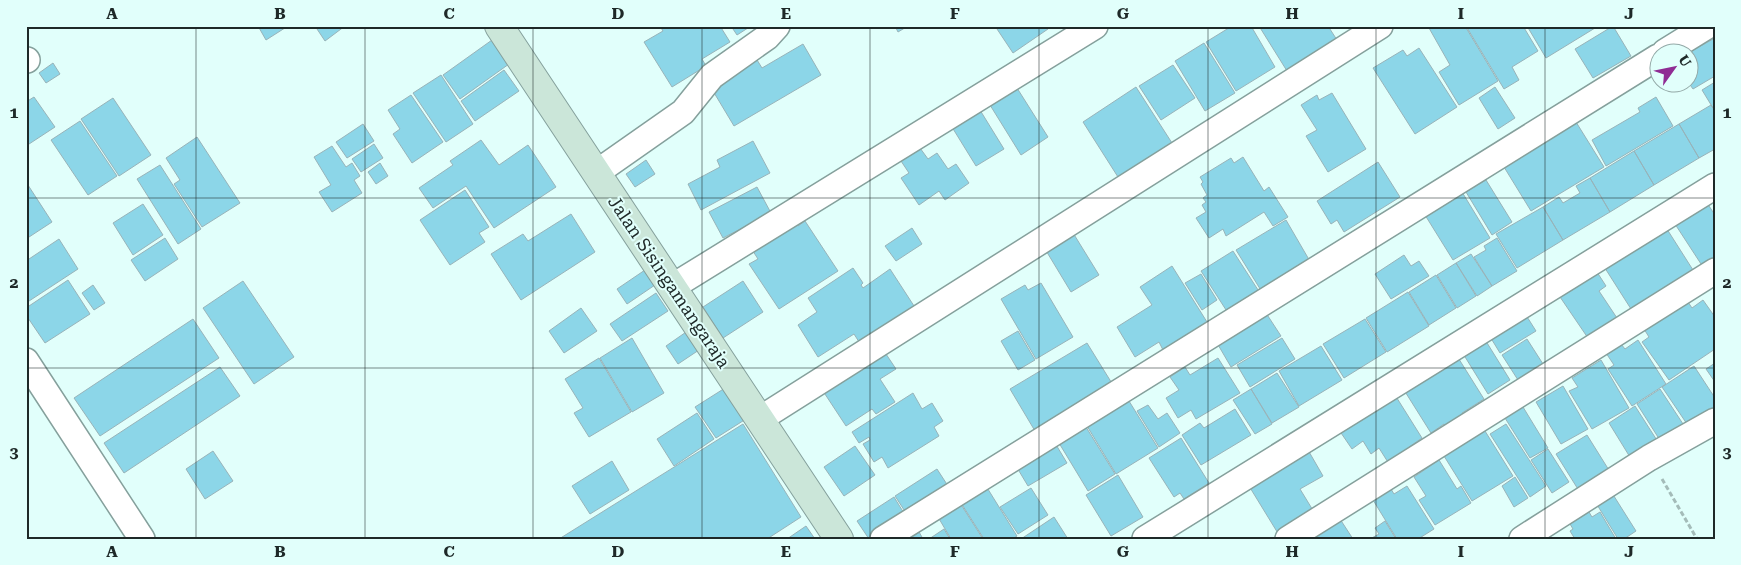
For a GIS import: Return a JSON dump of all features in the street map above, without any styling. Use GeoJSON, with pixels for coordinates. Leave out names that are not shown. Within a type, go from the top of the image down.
{"type":"FeatureCollection","features":[{"type":"Feature","properties":{"kind":"street","name":"Jalan Sisingamangaraja"},"geometry":{"type":"LineString","coordinates":[[499,26],[839,539]]}},
{"type":"Feature","properties":{"kind":"street"},"geometry":{"type":"LineString","coordinates":[[596,173],[683,112],[712,76],[767,37],[777,26]]}},
{"type":"Feature","properties":{"kind":"street"},"geometry":{"type":"LineString","coordinates":[[672,287],[1095,26]]}},
{"type":"Feature","properties":{"kind":"street"},"geometry":{"type":"LineString","coordinates":[[760,419],[1380,26]]}},
{"type":"Feature","properties":{"kind":"street"},"geometry":{"type":"LineString","coordinates":[[1681,42],[1707,26]]}},
{"type":"Feature","properties":{"kind":"street"},"geometry":{"type":"LineString","coordinates":[[883,539],[1648,62]]}},
{"type":"Feature","properties":{"kind":"street"},"geometry":{"type":"LineString","coordinates":[[1145,539],[1715,186]]}},
{"type":"Feature","properties":{"kind":"street"},"geometry":{"type":"LineString","coordinates":[[1288,539],[1715,271]]}},
{"type":"Feature","properties":{"kind":"street"},"geometry":{"type":"LineString","coordinates":[[26,361],[142,539]]}},
{"type":"Feature","properties":{"kind":"street"},"geometry":{"type":"LineString","coordinates":[[1522,539],[1649,458],[1715,422]]}},
{"type":"Feature","properties":{"kind":"path"},"geometry":{"type":"LineString","coordinates":[[1649,458],[1697,539]]}},
{"type":"Feature","properties":{"kind":"building"},"geometry":{"type":"Polygon","coordinates":[[[258,26],[288,26],[266,40],[258,26]]]}},
{"type":"Feature","properties":{"kind":"building"},"geometry":{"type":"Polygon","coordinates":[[[315,26],[345,26],[325,41],[315,26]]]}},
{"type":"Feature","properties":{"kind":"building"},"geometry":{"type":"Polygon","coordinates":[[[660,26],[720,26],[730,42],[702,59],[706,66],[672,87],[644,42],[663,31],[660,26]]]}},
{"type":"Feature","properties":{"kind":"building"},"geometry":{"type":"Polygon","coordinates":[[[731,26],[751,26],[737,35],[731,26]]]}},
{"type":"Feature","properties":{"kind":"building"},"geometry":{"type":"Polygon","coordinates":[[[895,26],[908,26],[898,32],[895,26]]]}},
{"type":"Feature","properties":{"kind":"building"},"geometry":{"type":"Polygon","coordinates":[[[995,26],[1046,26],[1048,29],[1013,53],[995,26]]]}},
{"type":"Feature","properties":{"kind":"building"},"geometry":{"type":"Polygon","coordinates":[[[1232,26],[1251,26],[1275,67],[1236,91],[1206,42],[1232,26]]]}},
{"type":"Feature","properties":{"kind":"building"},"geometry":{"type":"Polygon","coordinates":[[[1259,26],[1328,26],[1337,40],[1287,71],[1259,26]]]}},
{"type":"Feature","properties":{"kind":"building"},"geometry":{"type":"Polygon","coordinates":[[[1432,26],[1465,26],[1498,81],[1459,105],[1439,72],[1450,65],[1429,28],[1432,26]]]}},
{"type":"Feature","properties":{"kind":"building"},"geometry":{"type":"Polygon","coordinates":[[[1466,26],[1523,26],[1538,51],[1512,67],[1519,80],[1504,89],[1466,26]]]}},
{"type":"Feature","properties":{"kind":"building"},"geometry":{"type":"Polygon","coordinates":[[[1527,26],[1594,26],[1595,28],[1546,58],[1527,26]]]}},
{"type":"Feature","properties":{"kind":"building"},"geometry":{"type":"Polygon","coordinates":[[[1613,26],[1631,56],[1593,78],[1575,49],[1613,26]]]}},
{"type":"Feature","properties":{"kind":"building"},"geometry":{"type":"Polygon","coordinates":[[[1715,38],[1715,76],[1698,86],[1698,47],[1715,38]]]}},
{"type":"Feature","properties":{"kind":"building"},"geometry":{"type":"Polygon","coordinates":[[[492,40],[509,64],[460,99],[443,75],[492,40]]]}},
{"type":"Feature","properties":{"kind":"building"},"geometry":{"type":"Polygon","coordinates":[[[1204,43],[1235,93],[1205,111],[1175,61],[1204,43]]]}},
{"type":"Feature","properties":{"kind":"building"},"geometry":{"type":"Polygon","coordinates":[[[803,44],[821,75],[734,126],[713,91],[724,84],[722,80],[754,55],[762,68],[803,44]]]}},
{"type":"Feature","properties":{"kind":"building"},"geometry":{"type":"Polygon","coordinates":[[[1419,48],[1457,107],[1415,134],[1373,68],[1403,50],[1407,56],[1419,48]]]}},
{"type":"Feature","properties":{"kind":"building"},"geometry":{"type":"Polygon","coordinates":[[[53,63],[60,74],[46,83],[39,73],[53,63]]]}},
{"type":"Feature","properties":{"kind":"building"},"geometry":{"type":"Polygon","coordinates":[[[1173,65],[1195,98],[1161,120],[1139,86],[1173,65]]]}},
{"type":"Feature","properties":{"kind":"building"},"geometry":{"type":"Polygon","coordinates":[[[504,70],[519,91],[475,121],[461,101],[504,70]]]}},
{"type":"Feature","properties":{"kind":"building"},"geometry":{"type":"Polygon","coordinates":[[[441,75],[473,124],[446,142],[413,93],[441,75]]]}},
{"type":"Feature","properties":{"kind":"building"},"geometry":{"type":"Polygon","coordinates":[[[1715,82],[1715,107],[1713,108],[1702,90],[1715,82]]]}},
{"type":"Feature","properties":{"kind":"building"},"geometry":{"type":"Polygon","coordinates":[[[1136,87],[1172,143],[1118,177],[1083,122],[1136,87]]]}},
{"type":"Feature","properties":{"kind":"building"},"geometry":{"type":"Polygon","coordinates":[[[1495,87],[1515,118],[1498,129],[1479,98],[1495,87]]]}},
{"type":"Feature","properties":{"kind":"building"},"geometry":{"type":"Polygon","coordinates":[[[1017,88],[1048,137],[1021,155],[990,105],[1017,88]]]}},
{"type":"Feature","properties":{"kind":"building"},"geometry":{"type":"Polygon","coordinates":[[[1332,93],[1366,149],[1328,172],[1306,136],[1317,130],[1301,105],[1317,95],[1319,100],[1332,93]]]}},
{"type":"Feature","properties":{"kind":"building"},"geometry":{"type":"Polygon","coordinates":[[[411,95],[443,142],[412,163],[393,134],[400,129],[388,110],[411,95]]]}},
{"type":"Feature","properties":{"kind":"building"},"geometry":{"type":"Polygon","coordinates":[[[34,97],[55,127],[26,146],[26,102],[34,97]]]}},
{"type":"Feature","properties":{"kind":"building"},"geometry":{"type":"Polygon","coordinates":[[[1656,97],[1673,126],[1606,166],[1592,140],[1640,112],[1638,108],[1656,97]]]}},
{"type":"Feature","properties":{"kind":"building"},"geometry":{"type":"Polygon","coordinates":[[[113,98],[151,155],[119,176],[81,119],[113,98]]]}},
{"type":"Feature","properties":{"kind":"building"},"geometry":{"type":"Polygon","coordinates":[[[975,102],[1004,149],[976,166],[947,119],[975,102]]]}},
{"type":"Feature","properties":{"kind":"building"},"geometry":{"type":"Polygon","coordinates":[[[1711,105],[1715,111],[1715,149],[1699,158],[1679,124],[1711,105]]]}},
{"type":"Feature","properties":{"kind":"building"},"geometry":{"type":"Polygon","coordinates":[[[80,121],[117,176],[88,195],[51,140],[80,121]]]}},
{"type":"Feature","properties":{"kind":"building"},"geometry":{"type":"Polygon","coordinates":[[[1576,122],[1604,167],[1531,211],[1504,167],[1576,122]]]}},
{"type":"Feature","properties":{"kind":"building"},"geometry":{"type":"Polygon","coordinates":[[[363,124],[374,141],[347,158],[336,142],[363,124]]]}},
{"type":"Feature","properties":{"kind":"building"},"geometry":{"type":"Polygon","coordinates":[[[1679,124],[1699,158],[1654,185],[1634,151],[1679,124]]]}},
{"type":"Feature","properties":{"kind":"building"},"geometry":{"type":"Polygon","coordinates":[[[197,137],[240,203],[202,227],[174,184],[180,180],[166,158],[197,137]]]}},
{"type":"Feature","properties":{"kind":"building"},"geometry":{"type":"Polygon","coordinates":[[[481,140],[499,165],[528,145],[556,187],[494,228],[466,186],[433,208],[419,188],[453,165],[450,161],[481,140]]]}},
{"type":"Feature","properties":{"kind":"building"},"geometry":{"type":"Polygon","coordinates":[[[753,141],[770,173],[701,210],[688,184],[720,167],[717,160],[753,141]]]}},
{"type":"Feature","properties":{"kind":"building"},"geometry":{"type":"Polygon","coordinates":[[[374,144],[383,158],[361,172],[352,159],[374,144]]]}},
{"type":"Feature","properties":{"kind":"building"},"geometry":{"type":"Polygon","coordinates":[[[332,146],[346,167],[352,163],[360,176],[354,180],[362,193],[332,212],[319,192],[331,185],[314,157],[332,146]]]}},
{"type":"Feature","properties":{"kind":"building"},"geometry":{"type":"Polygon","coordinates":[[[920,148],[928,159],[937,153],[948,169],[956,164],[969,183],[945,200],[939,191],[919,205],[901,178],[909,173],[901,161],[920,148]]]}},
{"type":"Feature","properties":{"kind":"building"},"geometry":{"type":"Polygon","coordinates":[[[1634,151],[1654,185],[1610,212],[1590,178],[1634,151]]]}},
{"type":"Feature","properties":{"kind":"building"},"geometry":{"type":"Polygon","coordinates":[[[1243,157],[1264,191],[1269,187],[1288,217],[1273,226],[1264,212],[1226,236],[1223,229],[1209,238],[1196,218],[1206,212],[1202,205],[1206,202],[1203,198],[1207,195],[1201,184],[1203,182],[1200,177],[1231,158],[1234,163],[1243,157]]]}},
{"type":"Feature","properties":{"kind":"building"},"geometry":{"type":"Polygon","coordinates":[[[646,160],[655,174],[635,187],[626,174],[646,160]]]}},
{"type":"Feature","properties":{"kind":"building"},"geometry":{"type":"Polygon","coordinates":[[[1378,162],[1400,197],[1344,232],[1337,220],[1331,224],[1317,201],[1378,162]]]}},
{"type":"Feature","properties":{"kind":"building"},"geometry":{"type":"Polygon","coordinates":[[[380,163],[388,176],[376,184],[368,172],[380,163]]]}},
{"type":"Feature","properties":{"kind":"building"},"geometry":{"type":"Polygon","coordinates":[[[160,165],[201,229],[178,244],[137,179],[160,165]]]}},
{"type":"Feature","properties":{"kind":"building"},"geometry":{"type":"Polygon","coordinates":[[[1590,178],[1610,212],[1563,240],[1543,207],[1559,197],[1563,203],[1580,193],[1576,186],[1590,178]]]}},
{"type":"Feature","properties":{"kind":"building"},"geometry":{"type":"Polygon","coordinates":[[[1486,180],[1512,222],[1492,235],[1466,192],[1486,180]]]}},
{"type":"Feature","properties":{"kind":"building"},"geometry":{"type":"Polygon","coordinates":[[[26,182],[52,222],[26,239],[26,182]]]}},
{"type":"Feature","properties":{"kind":"building"},"geometry":{"type":"Polygon","coordinates":[[[757,187],[771,213],[723,238],[709,212],[757,187]]]}},
{"type":"Feature","properties":{"kind":"building"},"geometry":{"type":"Polygon","coordinates":[[[465,190],[489,227],[479,233],[485,242],[450,265],[420,220],[465,190]]]}},
{"type":"Feature","properties":{"kind":"building"},"geometry":{"type":"Polygon","coordinates":[[[1462,192],[1490,238],[1453,260],[1425,215],[1462,192]]]}},
{"type":"Feature","properties":{"kind":"building"},"geometry":{"type":"Polygon","coordinates":[[[1707,203],[1715,215],[1715,259],[1703,267],[1675,224],[1707,203]]]}},
{"type":"Feature","properties":{"kind":"building"},"geometry":{"type":"Polygon","coordinates":[[[143,204],[163,235],[133,255],[113,223],[143,204]]]}},
{"type":"Feature","properties":{"kind":"building"},"geometry":{"type":"Polygon","coordinates":[[[1543,207],[1563,240],[1517,268],[1496,234],[1543,207]]]}},
{"type":"Feature","properties":{"kind":"building"},"geometry":{"type":"Polygon","coordinates":[[[571,214],[595,252],[521,300],[491,254],[523,234],[528,241],[571,214]]]}},
{"type":"Feature","properties":{"kind":"building"},"geometry":{"type":"Polygon","coordinates":[[[794,220],[798,226],[805,221],[838,271],[779,309],[749,264],[758,259],[751,248],[794,220]]]}},
{"type":"Feature","properties":{"kind":"building"},"geometry":{"type":"Polygon","coordinates":[[[1286,220],[1311,263],[1262,292],[1236,250],[1286,220]]]}},
{"type":"Feature","properties":{"kind":"building"},"geometry":{"type":"Polygon","coordinates":[[[1665,226],[1693,270],[1663,288],[1667,295],[1631,309],[1603,265],[1665,226]]]}},
{"type":"Feature","properties":{"kind":"building"},"geometry":{"type":"Polygon","coordinates":[[[912,228],[922,244],[896,261],[885,246],[912,228]]]}},
{"type":"Feature","properties":{"kind":"building"},"geometry":{"type":"Polygon","coordinates":[[[1070,228],[1099,275],[1071,292],[1042,244],[1070,228]]]}},
{"type":"Feature","properties":{"kind":"building"},"geometry":{"type":"Polygon","coordinates":[[[165,238],[178,259],[145,281],[131,260],[165,238]]]}},
{"type":"Feature","properties":{"kind":"building"},"geometry":{"type":"Polygon","coordinates":[[[1497,238],[1517,271],[1492,286],[1474,257],[1486,250],[1484,246],[1497,238]]]}},
{"type":"Feature","properties":{"kind":"building"},"geometry":{"type":"Polygon","coordinates":[[[59,239],[78,269],[26,303],[26,261],[59,239]]]}},
{"type":"Feature","properties":{"kind":"building"},"geometry":{"type":"Polygon","coordinates":[[[1233,251],[1260,293],[1228,313],[1201,271],[1233,251]]]}},
{"type":"Feature","properties":{"kind":"building"},"geometry":{"type":"Polygon","coordinates":[[[1471,254],[1492,286],[1477,296],[1456,263],[1471,254]]]}},
{"type":"Feature","properties":{"kind":"building"},"geometry":{"type":"Polygon","coordinates":[[[1404,255],[1411,266],[1419,261],[1429,276],[1391,299],[1375,274],[1404,255]]]}},
{"type":"Feature","properties":{"kind":"building"},"geometry":{"type":"Polygon","coordinates":[[[1456,263],[1476,296],[1457,308],[1437,275],[1456,263]]]}},
{"type":"Feature","properties":{"kind":"building"},"geometry":{"type":"Polygon","coordinates":[[[1172,266],[1207,322],[1163,350],[1159,342],[1135,357],[1117,327],[1152,305],[1140,287],[1172,266]]]}},
{"type":"Feature","properties":{"kind":"building"},"geometry":{"type":"Polygon","coordinates":[[[853,268],[863,283],[861,285],[863,288],[890,269],[916,309],[861,345],[854,334],[818,357],[798,325],[817,312],[808,298],[853,268]]]}},
{"type":"Feature","properties":{"kind":"building"},"geometry":{"type":"Polygon","coordinates":[[[1595,269],[1606,286],[1599,291],[1619,321],[1590,341],[1558,294],[1595,269]]]}},
{"type":"Feature","properties":{"kind":"building"},"geometry":{"type":"Polygon","coordinates":[[[645,270],[655,285],[627,304],[617,289],[645,270]]]}},
{"type":"Feature","properties":{"kind":"building"},"geometry":{"type":"Polygon","coordinates":[[[1201,274],[1217,300],[1202,310],[1185,283],[1201,274]]]}},
{"type":"Feature","properties":{"kind":"building"},"geometry":{"type":"Polygon","coordinates":[[[1436,275],[1456,308],[1429,325],[1409,292],[1436,275]]]}},
{"type":"Feature","properties":{"kind":"building"},"geometry":{"type":"Polygon","coordinates":[[[68,280],[90,314],[45,343],[26,315],[26,308],[68,280]]]}},
{"type":"Feature","properties":{"kind":"building"},"geometry":{"type":"Polygon","coordinates":[[[243,281],[294,357],[254,384],[203,308],[243,281]]]}},
{"type":"Feature","properties":{"kind":"building"},"geometry":{"type":"Polygon","coordinates":[[[743,281],[763,312],[723,338],[703,307],[743,281]]]}},
{"type":"Feature","properties":{"kind":"building"},"geometry":{"type":"Polygon","coordinates":[[[1041,283],[1073,337],[1036,359],[1001,299],[1025,285],[1028,290],[1041,283]]]}},
{"type":"Feature","properties":{"kind":"building"},"geometry":{"type":"Polygon","coordinates":[[[93,285],[105,303],[94,310],[82,293],[93,285]]]}},
{"type":"Feature","properties":{"kind":"building"},"geometry":{"type":"Polygon","coordinates":[[[1408,292],[1429,326],[1387,352],[1366,318],[1408,292]]]}},
{"type":"Feature","properties":{"kind":"building"},"geometry":{"type":"Polygon","coordinates":[[[656,293],[668,311],[622,341],[610,324],[656,293]]]}},
{"type":"Feature","properties":{"kind":"building"},"geometry":{"type":"Polygon","coordinates":[[[1684,296],[1692,308],[1703,300],[1715,317],[1715,349],[1669,380],[1642,342],[1649,337],[1644,329],[1684,296]]]}},
{"type":"Feature","properties":{"kind":"building"},"geometry":{"type":"Polygon","coordinates":[[[581,308],[597,331],[564,353],[549,331],[581,308]]]}},
{"type":"Feature","properties":{"kind":"building"},"geometry":{"type":"Polygon","coordinates":[[[1524,312],[1536,331],[1500,353],[1489,335],[1524,312]]]}},
{"type":"Feature","properties":{"kind":"building"},"geometry":{"type":"Polygon","coordinates":[[[1266,313],[1281,336],[1231,367],[1217,343],[1266,313]]]}},
{"type":"Feature","properties":{"kind":"building"},"geometry":{"type":"Polygon","coordinates":[[[193,319],[219,358],[100,436],[74,398],[193,319]]]}},
{"type":"Feature","properties":{"kind":"building"},"geometry":{"type":"Polygon","coordinates":[[[1365,319],[1386,352],[1344,378],[1323,344],[1365,319]]]}},
{"type":"Feature","properties":{"kind":"building"},"geometry":{"type":"Polygon","coordinates":[[[689,330],[702,348],[678,364],[666,346],[689,330]]]}},
{"type":"Feature","properties":{"kind":"building"},"geometry":{"type":"Polygon","coordinates":[[[1018,331],[1035,360],[1018,370],[1001,341],[1018,331]]]}},
{"type":"Feature","properties":{"kind":"building"},"geometry":{"type":"Polygon","coordinates":[[[632,338],[664,393],[632,412],[600,358],[632,338]]]}},
{"type":"Feature","properties":{"kind":"building"},"geometry":{"type":"Polygon","coordinates":[[[1282,338],[1295,359],[1250,387],[1237,365],[1282,338]]]}},
{"type":"Feature","properties":{"kind":"building"},"geometry":{"type":"Polygon","coordinates":[[[1484,338],[1510,380],[1488,394],[1462,352],[1484,338]]]}},
{"type":"Feature","properties":{"kind":"building"},"geometry":{"type":"Polygon","coordinates":[[[1527,339],[1543,364],[1518,380],[1502,355],[1527,339]]]}},
{"type":"Feature","properties":{"kind":"building"},"geometry":{"type":"Polygon","coordinates":[[[1638,340],[1666,384],[1632,406],[1608,369],[1614,365],[1606,353],[1621,344],[1625,349],[1638,340]]]}},
{"type":"Feature","properties":{"kind":"building"},"geometry":{"type":"Polygon","coordinates":[[[1087,343],[1113,385],[1035,431],[1010,389],[1087,343]]]}},
{"type":"Feature","properties":{"kind":"building"},"geometry":{"type":"Polygon","coordinates":[[[1321,346],[1342,380],[1299,406],[1279,371],[1321,346]]]}},
{"type":"Feature","properties":{"kind":"building"},"geometry":{"type":"Polygon","coordinates":[[[882,348],[896,369],[880,379],[895,402],[876,414],[872,409],[846,426],[821,388],[882,348]]]}},
{"type":"Feature","properties":{"kind":"building"},"geometry":{"type":"Polygon","coordinates":[[[1457,356],[1484,399],[1462,413],[1467,420],[1449,431],[1444,424],[1431,433],[1404,390],[1457,356]]]}},
{"type":"Feature","properties":{"kind":"building"},"geometry":{"type":"Polygon","coordinates":[[[599,358],[631,412],[589,437],[574,413],[583,408],[565,379],[599,358]]]}},
{"type":"Feature","properties":{"kind":"building"},"geometry":{"type":"Polygon","coordinates":[[[1218,358],[1240,393],[1196,419],[1191,410],[1178,418],[1166,398],[1179,390],[1170,377],[1185,367],[1190,375],[1218,358]]]}},
{"type":"Feature","properties":{"kind":"building"},"geometry":{"type":"Polygon","coordinates":[[[1601,360],[1629,408],[1592,429],[1569,391],[1578,387],[1572,378],[1601,360]]]}},
{"type":"Feature","properties":{"kind":"building"},"geometry":{"type":"Polygon","coordinates":[[[1715,363],[1715,382],[1706,369],[1715,363]]]}},
{"type":"Feature","properties":{"kind":"building"},"geometry":{"type":"Polygon","coordinates":[[[1694,366],[1715,398],[1715,410],[1689,427],[1662,387],[1694,366]]]}},
{"type":"Feature","properties":{"kind":"building"},"geometry":{"type":"Polygon","coordinates":[[[220,367],[240,396],[124,473],[104,443],[220,367]]]}},
{"type":"Feature","properties":{"kind":"building"},"geometry":{"type":"Polygon","coordinates":[[[1277,373],[1299,407],[1272,423],[1251,389],[1277,373]]]}},
{"type":"Feature","properties":{"kind":"building"},"geometry":{"type":"Polygon","coordinates":[[[1563,386],[1588,429],[1561,444],[1536,402],[1563,386]]]}},
{"type":"Feature","properties":{"kind":"building"},"geometry":{"type":"Polygon","coordinates":[[[725,388],[746,419],[716,438],[695,407],[725,388]]]}},
{"type":"Feature","properties":{"kind":"building"},"geometry":{"type":"Polygon","coordinates":[[[1251,389],[1272,424],[1255,434],[1233,400],[1251,389]]]}},
{"type":"Feature","properties":{"kind":"building"},"geometry":{"type":"Polygon","coordinates":[[[1660,389],[1687,430],[1663,445],[1637,404],[1660,389]]]}},
{"type":"Feature","properties":{"kind":"building"},"geometry":{"type":"Polygon","coordinates":[[[913,393],[922,409],[932,403],[943,421],[934,427],[939,436],[888,468],[882,457],[874,462],[863,444],[870,440],[869,437],[859,443],[852,432],[913,393]]]}},
{"type":"Feature","properties":{"kind":"building"},"geometry":{"type":"Polygon","coordinates":[[[1395,395],[1422,438],[1409,447],[1413,453],[1391,467],[1379,448],[1371,454],[1363,441],[1352,449],[1339,430],[1395,395]]]}},
{"type":"Feature","properties":{"kind":"building"},"geometry":{"type":"Polygon","coordinates":[[[1129,401],[1158,448],[1116,474],[1087,426],[1129,401]]]}},
{"type":"Feature","properties":{"kind":"building"},"geometry":{"type":"Polygon","coordinates":[[[1148,405],[1158,419],[1167,413],[1180,433],[1159,447],[1137,411],[1148,405]]]}},
{"type":"Feature","properties":{"kind":"building"},"geometry":{"type":"Polygon","coordinates":[[[1635,406],[1660,445],[1633,462],[1609,423],[1635,406]]]}},
{"type":"Feature","properties":{"kind":"building"},"geometry":{"type":"Polygon","coordinates":[[[1523,407],[1548,448],[1530,458],[1505,418],[1523,407]]]}},
{"type":"Feature","properties":{"kind":"building"},"geometry":{"type":"Polygon","coordinates":[[[1235,409],[1251,435],[1201,465],[1182,435],[1200,423],[1204,428],[1235,409]]]}},
{"type":"Feature","properties":{"kind":"building"},"geometry":{"type":"Polygon","coordinates":[[[697,413],[714,439],[674,466],[657,439],[697,413]]]}},
{"type":"Feature","properties":{"kind":"building"},"geometry":{"type":"Polygon","coordinates":[[[743,424],[801,517],[767,539],[559,539],[743,424]]]}},
{"type":"Feature","properties":{"kind":"building"},"geometry":{"type":"Polygon","coordinates":[[[1506,424],[1546,486],[1530,497],[1490,434],[1506,424]]]}},
{"type":"Feature","properties":{"kind":"building"},"geometry":{"type":"Polygon","coordinates":[[[1086,427],[1115,474],[1088,491],[1059,443],[1086,427]]]}},
{"type":"Feature","properties":{"kind":"building"},"geometry":{"type":"Polygon","coordinates":[[[1485,431],[1513,476],[1472,501],[1444,456],[1485,431]]]}},
{"type":"Feature","properties":{"kind":"building"},"geometry":{"type":"Polygon","coordinates":[[[1587,435],[1612,475],[1581,494],[1556,454],[1587,435]]]}},
{"type":"Feature","properties":{"kind":"building"},"geometry":{"type":"Polygon","coordinates":[[[1181,438],[1209,483],[1184,499],[1180,493],[1174,497],[1149,458],[1181,438]]]}},
{"type":"Feature","properties":{"kind":"building"},"geometry":{"type":"Polygon","coordinates":[[[1055,443],[1067,463],[1028,486],[1016,466],[1055,443]]]}},
{"type":"Feature","properties":{"kind":"building"},"geometry":{"type":"Polygon","coordinates":[[[855,446],[875,475],[844,496],[824,467],[855,446]]]}},
{"type":"Feature","properties":{"kind":"building"},"geometry":{"type":"Polygon","coordinates":[[[1548,449],[1569,482],[1552,493],[1531,460],[1548,449]]]}},
{"type":"Feature","properties":{"kind":"building"},"geometry":{"type":"Polygon","coordinates":[[[1308,450],[1323,476],[1300,489],[1314,512],[1279,535],[1249,486],[1308,450]]]}},
{"type":"Feature","properties":{"kind":"building"},"geometry":{"type":"Polygon","coordinates":[[[213,451],[233,481],[205,499],[186,469],[213,451]]]}},
{"type":"Feature","properties":{"kind":"building"},"geometry":{"type":"Polygon","coordinates":[[[1439,460],[1457,489],[1461,486],[1471,503],[1435,525],[1419,500],[1426,496],[1414,477],[1439,460]]]}},
{"type":"Feature","properties":{"kind":"building"},"geometry":{"type":"Polygon","coordinates":[[[612,461],[629,490],[590,514],[572,486],[612,461]]]}},
{"type":"Feature","properties":{"kind":"building"},"geometry":{"type":"Polygon","coordinates":[[[937,469],[950,489],[908,516],[895,496],[937,469]]]}},
{"type":"Feature","properties":{"kind":"building"},"geometry":{"type":"Polygon","coordinates":[[[1118,475],[1143,517],[1111,536],[1086,495],[1118,475]]]}},
{"type":"Feature","properties":{"kind":"building"},"geometry":{"type":"Polygon","coordinates":[[[1515,477],[1528,498],[1514,507],[1502,486],[1515,477]]]}},
{"type":"Feature","properties":{"kind":"building"},"geometry":{"type":"Polygon","coordinates":[[[986,486],[1017,536],[1012,539],[984,539],[961,503],[986,486]]]}},
{"type":"Feature","properties":{"kind":"building"},"geometry":{"type":"Polygon","coordinates":[[[1407,486],[1434,529],[1418,539],[1397,539],[1373,500],[1391,489],[1394,494],[1407,486]]]}},
{"type":"Feature","properties":{"kind":"building"},"geometry":{"type":"Polygon","coordinates":[[[1031,488],[1048,515],[1018,534],[1000,507],[1031,488]]]}},
{"type":"Feature","properties":{"kind":"building"},"geometry":{"type":"Polygon","coordinates":[[[1612,493],[1636,531],[1624,539],[1618,539],[1596,503],[1612,493]]]}},
{"type":"Feature","properties":{"kind":"building"},"geometry":{"type":"Polygon","coordinates":[[[894,497],[907,518],[875,539],[869,539],[857,521],[894,497]]]}},
{"type":"Feature","properties":{"kind":"building"},"geometry":{"type":"Polygon","coordinates":[[[960,503],[983,539],[951,539],[938,517],[960,503]]]}},
{"type":"Feature","properties":{"kind":"building"},"geometry":{"type":"Polygon","coordinates":[[[1589,512],[1592,517],[1600,512],[1616,539],[1575,539],[1570,531],[1573,529],[1570,524],[1589,512]]]}},
{"type":"Feature","properties":{"kind":"building"},"geometry":{"type":"Polygon","coordinates":[[[1054,517],[1068,539],[1021,539],[1054,517]]]}},
{"type":"Feature","properties":{"kind":"building"},"geometry":{"type":"Polygon","coordinates":[[[1340,519],[1353,539],[1310,539],[1340,519]]]}},
{"type":"Feature","properties":{"kind":"building"},"geometry":{"type":"Polygon","coordinates":[[[1385,521],[1396,539],[1370,539],[1379,534],[1375,528],[1385,521]]]}},
{"type":"Feature","properties":{"kind":"building"},"geometry":{"type":"Polygon","coordinates":[[[806,526],[815,539],[787,539],[806,526]]]}},
{"type":"Feature","properties":{"kind":"building"},"geometry":{"type":"Polygon","coordinates":[[[944,529],[950,539],[929,539],[944,529]]]}},
{"type":"Feature","properties":{"kind":"building"},"geometry":{"type":"Polygon","coordinates":[[[918,530],[923,539],[904,539],[918,530]]]}}]}
